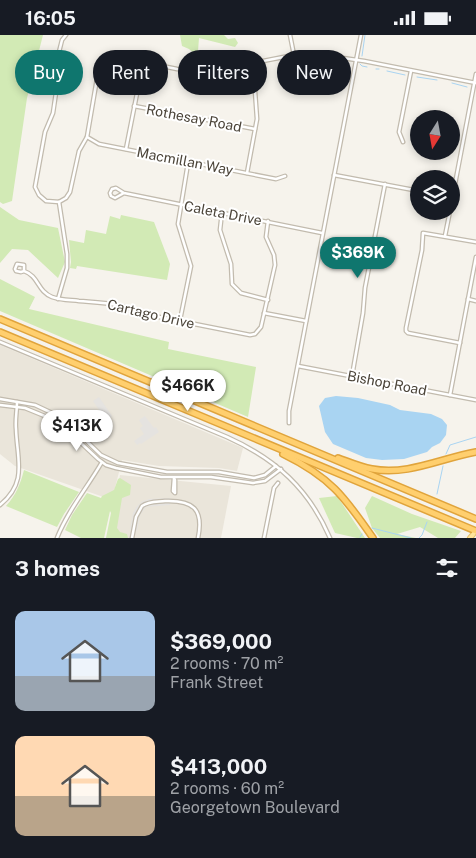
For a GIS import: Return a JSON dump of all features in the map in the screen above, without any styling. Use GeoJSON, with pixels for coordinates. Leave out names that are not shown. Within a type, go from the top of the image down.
{"type":"FeatureCollection","features":[{"type":"Feature","properties":{"kind":"highway"},"geometry":{"type":"LineString","coordinates":[[0,319],[476,518]]}},
{"type":"Feature","properties":{"kind":"highway"},"geometry":{"type":"LineString","coordinates":[[0,332],[476,531]]}},
{"type":"Feature","properties":{"kind":"highway"},"geometry":{"type":"LineString","coordinates":[[205,417],[318,473],[347,501],[373,538]]}},
{"type":"Feature","properties":{"kind":"highway"},"geometry":{"type":"LineString","coordinates":[[306,448],[311,447],[358,466],[381,471],[412,468],[476,452]]}},
{"type":"Feature","properties":{"kind":"main road"},"geometry":{"type":"LineString","coordinates":[[470,538],[476,531]]}},
{"type":"Feature","properties":{"kind":"street"},"geometry":{"type":"LineString","coordinates":[[66,35],[62,40],[58,57],[58,79],[53,113],[45,132],[35,187],[39,195],[46,201],[59,202],[66,198],[70,192],[79,151],[87,137],[94,95]]}},
{"type":"Feature","properties":{"kind":"street"},"geometry":{"type":"LineString","coordinates":[[290,35],[293,50]]}},
{"type":"Feature","properties":{"kind":"street"},"geometry":{"type":"LineString","coordinates":[[289,423],[289,411],[322,233],[361,35]]}},
{"type":"Feature","properties":{"kind":"street"},"geometry":{"type":"LineString","coordinates":[[351,59],[475,83]]}},
{"type":"Feature","properties":{"kind":"street"},"geometry":{"type":"LineString","coordinates":[[403,142],[399,132],[411,71]]}},
{"type":"Feature","properties":{"kind":"street"},"geometry":{"type":"LineString","coordinates":[[458,170],[476,74]]}},
{"type":"Feature","properties":{"kind":"street"},"geometry":{"type":"LineString","coordinates":[[126,149],[136,95]]}},
{"type":"Feature","properties":{"kind":"street"},"geometry":{"type":"LineString","coordinates":[[247,173],[255,129],[255,95]]}},
{"type":"Feature","properties":{"kind":"street","name":"Rothesay Road"},"geometry":{"type":"LineString","coordinates":[[134,106],[255,129]]}},
{"type":"Feature","properties":{"kind":"street","name":"Macmillan Way"},"geometry":{"type":"LineString","coordinates":[[87,137],[99,144],[188,163],[276,179],[285,176]]}},
{"type":"Feature","properties":{"kind":"street"},"geometry":{"type":"LineString","coordinates":[[180,321],[191,266],[178,224],[188,163]]}},
{"type":"Feature","properties":{"kind":"street"},"geometry":{"type":"LineString","coordinates":[[334,175],[410,189]]}},
{"type":"Feature","properties":{"kind":"street"},"geometry":{"type":"LineString","coordinates":[[352,376],[363,313],[365,288],[385,184]]}},
{"type":"Feature","properties":{"kind":"street","name":"Caleta Drive"},"geometry":{"type":"LineString","coordinates":[[124,193],[115,198],[111,197],[110,193],[114,188],[124,193],[322,233]]}},
{"type":"Feature","properties":{"kind":"street"},"geometry":{"type":"LineString","coordinates":[[24,271],[31,273],[43,292],[58,299],[67,268],[59,202]]}},
{"type":"Feature","properties":{"kind":"street"},"geometry":{"type":"LineString","coordinates":[[222,213],[220,230],[231,264],[232,285],[241,293],[268,300]]}},
{"type":"Feature","properties":{"kind":"street"},"geometry":{"type":"LineString","coordinates":[[446,236],[449,220]]}},
{"type":"Feature","properties":{"kind":"street"},"geometry":{"type":"LineString","coordinates":[[268,221],[266,237],[276,261],[264,313],[306,321]]}},
{"type":"Feature","properties":{"kind":"street"},"geometry":{"type":"LineString","coordinates":[[460,343],[412,334],[406,331],[422,250],[423,233],[476,242]]}},
{"type":"Feature","properties":{"kind":"street"},"geometry":{"type":"LineString","coordinates":[[450,395],[476,257]]}},
{"type":"Feature","properties":{"kind":"street","name":"Cartago Drive"},"geometry":{"type":"LineString","coordinates":[[58,299],[121,305],[144,314],[250,335],[258,333],[264,313]]}},
{"type":"Feature","properties":{"kind":"street"},"geometry":{"type":"LineString","coordinates":[[468,299],[476,301]]}},
{"type":"Feature","properties":{"kind":"street"},"geometry":{"type":"LineString","coordinates":[[0,342],[247,447],[281,469],[292,479],[309,500],[330,538]]}},
{"type":"Feature","properties":{"kind":"street","name":"Bishop Road"},"geometry":{"type":"LineString","coordinates":[[298,366],[476,400]]}},
{"type":"Feature","properties":{"kind":"street"},"geometry":{"type":"LineString","coordinates":[[0,399],[35,405],[59,417],[105,457],[118,463],[161,471],[219,472],[254,478],[265,475],[276,466]]}},
{"type":"Feature","properties":{"kind":"street"},"geometry":{"type":"LineString","coordinates":[[0,505],[13,491],[19,473],[16,430],[18,401]]}},
{"type":"Feature","properties":{"kind":"street"},"geometry":{"type":"LineString","coordinates":[[0,405],[35,411],[59,423],[102,462],[116,468],[161,477],[219,477],[254,483],[265,481],[281,469]]}},
{"type":"Feature","properties":{"kind":"street"},"geometry":{"type":"LineString","coordinates":[[57,538],[69,512],[92,480],[105,457]]}},
{"type":"Feature","properties":{"kind":"street"},"geometry":{"type":"LineString","coordinates":[[174,478],[173,491],[175,501]]}},
{"type":"Feature","properties":{"kind":"street"},"geometry":{"type":"LineString","coordinates":[[264,538],[274,489],[278,483]]}},
{"type":"Feature","properties":{"kind":"street"},"geometry":{"type":"LineString","coordinates":[[132,538],[136,517],[142,506],[152,502],[175,501],[186,503],[198,512],[200,523],[198,538]]}},
{"type":"Feature","properties":{"kind":"shaded area"},"geometry":{"type":"Polygon","coordinates":[[[0,345],[243,448],[237,471],[219,468],[159,466],[122,460],[112,500],[15,466],[0,454],[0,345]]]}},
{"type":"Feature","properties":{"kind":"shaded area"},"geometry":{"type":"Polygon","coordinates":[[[99,397],[112,416],[111,420],[88,436],[83,431],[104,417],[93,401],[99,397]]]}},
{"type":"Feature","properties":{"kind":"shaded area"},"geometry":{"type":"Polygon","coordinates":[[[145,416],[159,432],[137,445],[134,441],[144,434],[140,428],[143,426],[139,420],[145,416]]]}},
{"type":"Feature","properties":{"kind":"shaded area"},"geometry":{"type":"Polygon","coordinates":[[[120,475],[231,486],[221,538],[108,538],[120,475]]]}},
{"type":"Feature","properties":{"kind":"shaded area"},"geometry":{"type":"Polygon","coordinates":[[[170,498],[170,505],[146,507],[140,515],[137,531],[130,530],[133,513],[143,501],[170,498]]]}},
{"type":"Feature","properties":{"kind":"green space"},"geometry":{"type":"Polygon","coordinates":[[[0,35],[43,35],[39,50],[15,50],[15,95],[28,95],[12,201],[3,204],[0,202],[0,35]]]}},
{"type":"Feature","properties":{"kind":"green space"},"geometry":{"type":"Polygon","coordinates":[[[180,35],[224,35],[228,39],[235,38],[238,43],[235,47],[199,38],[198,50],[190,50],[182,46],[180,35]]]}},
{"type":"Feature","properties":{"kind":"green space"},"geometry":{"type":"Polygon","coordinates":[[[0,207],[19,220],[58,228],[65,262],[58,278],[28,250],[12,249],[0,263],[0,207]]]}},
{"type":"Feature","properties":{"kind":"green space"},"geometry":{"type":"Polygon","coordinates":[[[121,215],[154,222],[170,264],[167,280],[77,266],[76,269],[70,268],[69,240],[84,243],[86,230],[106,234],[110,216],[120,219],[121,215]]]}},
{"type":"Feature","properties":{"kind":"green space"},"geometry":{"type":"Polygon","coordinates":[[[0,279],[35,297],[29,309],[169,342],[168,349],[256,367],[248,417],[0,311],[0,279]]]}},
{"type":"Feature","properties":{"kind":"green space"},"geometry":{"type":"Polygon","coordinates":[[[24,470],[79,492],[57,527],[6,506],[17,489],[24,470]]]}},
{"type":"Feature","properties":{"kind":"green space"},"geometry":{"type":"Polygon","coordinates":[[[120,478],[131,485],[130,495],[122,498],[117,528],[120,532],[127,534],[128,538],[106,538],[110,511],[104,538],[81,538],[65,530],[72,515],[87,493],[101,498],[114,490],[120,478]]]}},
{"type":"Feature","properties":{"kind":"green space"},"geometry":{"type":"Polygon","coordinates":[[[337,496],[365,538],[335,533],[319,498],[337,496]]]}},
{"type":"Feature","properties":{"kind":"green space"},"geometry":{"type":"Polygon","coordinates":[[[372,496],[412,514],[461,531],[455,538],[438,538],[420,527],[397,534],[416,538],[380,538],[372,528],[365,508],[372,496]]]}},
{"type":"Feature","properties":{"kind":"water"},"geometry":{"type":"Polygon","coordinates":[[[336,396],[358,398],[390,405],[400,410],[431,414],[442,419],[447,425],[446,435],[440,443],[427,452],[404,459],[382,460],[366,458],[333,444],[325,432],[319,406],[325,398],[336,396]]]}},
{"type":"Feature","properties":{"kind":"waterway"},"geometry":{"type":"LineString","coordinates":[[362,56],[365,35]]}},
{"type":"Feature","properties":{"kind":"waterway"},"geometry":{"type":"LineString","coordinates":[[360,64],[367,67]]}},
{"type":"Feature","properties":{"kind":"waterway"},"geometry":{"type":"LineString","coordinates":[[387,71],[405,75]]}},
{"type":"Feature","properties":{"kind":"waterway"},"geometry":{"type":"LineString","coordinates":[[417,77],[437,80]]}},
{"type":"Feature","properties":{"kind":"waterway"},"geometry":{"type":"LineString","coordinates":[[452,83],[467,87]]}},
{"type":"Feature","properties":{"kind":"waterway"},"geometry":{"type":"LineString","coordinates":[[446,454],[450,445],[476,437]]}},
{"type":"Feature","properties":{"kind":"waterway"},"geometry":{"type":"LineString","coordinates":[[437,494],[443,466]]}},
{"type":"Feature","properties":{"kind":"waterway"},"geometry":{"type":"LineString","coordinates":[[419,538],[427,522]]}},
{"type":"Feature","properties":{"kind":"waterway"},"geometry":{"type":"LineString","coordinates":[[372,528],[411,538]]}}]}
